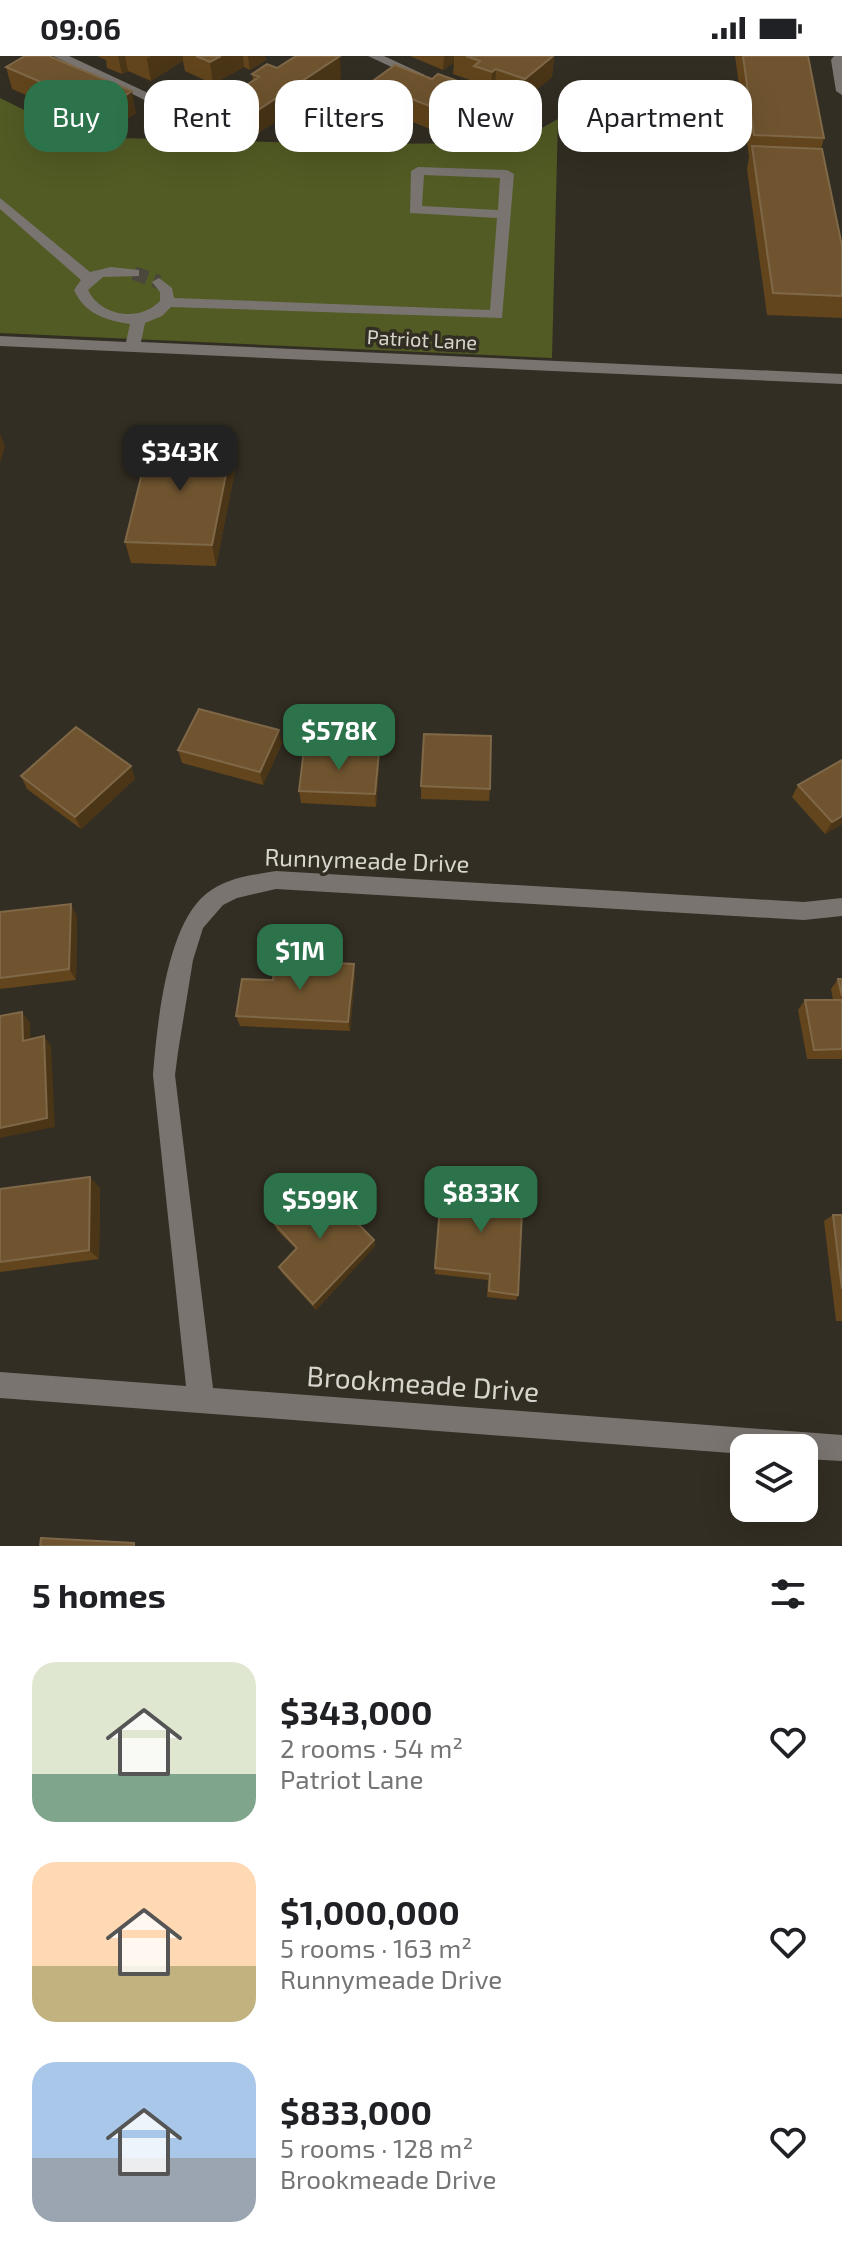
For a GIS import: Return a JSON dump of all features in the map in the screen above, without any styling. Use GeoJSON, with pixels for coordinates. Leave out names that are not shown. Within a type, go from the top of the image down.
{"type":"FeatureCollection","features":[{"type":"Feature","properties":{"kind":"street"},"geometry":{"type":"LineString","coordinates":[[59,56],[144,96]]}},
{"type":"Feature","properties":{"kind":"street"},"geometry":{"type":"LineString","coordinates":[[374,56],[431,80]]}},
{"type":"Feature","properties":{"kind":"street"},"geometry":{"type":"LineString","coordinates":[[840,56],[837,60],[842,91]]}},
{"type":"Feature","properties":{"kind":"street"},"geometry":{"type":"LineString","coordinates":[[167,302],[497,315],[507,174],[418,171],[415,210],[504,214]]}},
{"type":"Feature","properties":{"kind":"street"},"geometry":{"type":"LineString","coordinates":[[0,202],[88,278]]}},
{"type":"Feature","properties":{"kind":"street"},"geometry":{"type":"LineString","coordinates":[[134,273],[113,269],[88,278],[81,290],[84,302],[100,312],[138,320],[157,313],[167,302],[167,291],[159,282]]}},
{"type":"Feature","properties":{"kind":"street"},"geometry":{"type":"LineString","coordinates":[[133,347],[138,320]]}},
{"type":"Feature","properties":{"kind":"street","name":"Patriot Lane"},"geometry":{"type":"LineString","coordinates":[[0,341],[842,379]]}},
{"type":"Feature","properties":{"kind":"street","name":"Runnymeade Drive"},"geometry":{"type":"LineString","coordinates":[[201,1399],[164,1075],[166,1044],[186,937],[195,919],[212,901],[247,883],[276,880],[804,911],[842,907]]}},
{"type":"Feature","properties":{"kind":"street","name":"Brookmeade Drive"},"geometry":{"type":"LineString","coordinates":[[0,1385],[842,1448]]}},
{"type":"Feature","properties":{"kind":"green space"},"geometry":{"type":"Polygon","coordinates":[[[0,98],[24,110],[24,152],[128,152],[128,138],[144,139],[144,152],[259,152],[259,142],[275,142],[275,152],[413,152],[413,144],[429,144],[429,152],[542,152],[542,128],[558,119],[552,358],[0,333],[0,98]]]}},
{"type":"Feature","properties":{"kind":"building"},"geometry":{"type":"Polygon","coordinates":[[[25,56],[49,56],[106,80],[36,80],[6,67],[25,56]]]}},
{"type":"Feature","properties":{"kind":"building"},"geometry":{"type":"Polygon","coordinates":[[[196,56],[221,56],[210,62],[196,56]]]}},
{"type":"Feature","properties":{"kind":"building"},"geometry":{"type":"Polygon","coordinates":[[[296,56],[340,56],[304,80],[275,80],[275,99],[259,109],[259,80],[254,80],[259,77],[252,74],[267,64],[277,68],[296,56]]]}},
{"type":"Feature","properties":{"kind":"building"},"geometry":{"type":"Polygon","coordinates":[[[466,56],[553,56],[525,79],[496,69],[492,72],[474,66],[480,61],[466,56]]]}},
{"type":"Feature","properties":{"kind":"building"},"geometry":{"type":"Polygon","coordinates":[[[743,56],[808,56],[824,138],[754,135],[752,80],[746,80],[743,56]]]}},
{"type":"Feature","properties":{"kind":"building"},"geometry":{"type":"Polygon","coordinates":[[[395,65],[432,79],[438,74],[455,80],[429,80],[429,106],[413,100],[413,80],[374,80],[395,65]]]}},
{"type":"Feature","properties":{"kind":"building"},"geometry":{"type":"Polygon","coordinates":[[[752,146],[822,149],[842,246],[842,296],[773,293],[752,146]]]}},
{"type":"Feature","properties":{"kind":"building"},"geometry":{"type":"Polygon","coordinates":[[[150,441],[232,444],[212,545],[125,542],[150,441]]]}},
{"type":"Feature","properties":{"kind":"building"},"geometry":{"type":"Polygon","coordinates":[[[199,709],[279,730],[260,772],[178,750],[199,709]]]}},
{"type":"Feature","properties":{"kind":"building"},"geometry":{"type":"Polygon","coordinates":[[[76,727],[131,766],[75,817],[21,776],[76,727]]]}},
{"type":"Feature","properties":{"kind":"building"},"geometry":{"type":"Polygon","coordinates":[[[424,734],[491,736],[490,789],[421,786],[424,734]]]}},
{"type":"Feature","properties":{"kind":"building"},"geometry":{"type":"Polygon","coordinates":[[[304,749],[379,752],[375,794],[299,791],[304,749]]]}},
{"type":"Feature","properties":{"kind":"building"},"geometry":{"type":"Polygon","coordinates":[[[842,760],[842,816],[832,822],[798,785],[842,760]]]}},
{"type":"Feature","properties":{"kind":"building"},"geometry":{"type":"Polygon","coordinates":[[[71,904],[69,969],[0,978],[0,912],[71,904]]]}},
{"type":"Feature","properties":{"kind":"building"},"geometry":{"type":"Polygon","coordinates":[[[275,960],[354,964],[348,1022],[236,1016],[242,979],[273,980],[275,960]]]}},
{"type":"Feature","properties":{"kind":"building"},"geometry":{"type":"Polygon","coordinates":[[[805,1000],[842,1000],[842,1049],[814,1050],[805,1000]]]}},
{"type":"Feature","properties":{"kind":"building"},"geometry":{"type":"Polygon","coordinates":[[[22,1012],[23,1041],[44,1036],[47,1118],[0,1128],[0,1016],[22,1012]]]}},
{"type":"Feature","properties":{"kind":"building"},"geometry":{"type":"Polygon","coordinates":[[[90,1177],[89,1250],[0,1262],[0,1189],[90,1177]]]}},
{"type":"Feature","properties":{"kind":"building"},"geometry":{"type":"Polygon","coordinates":[[[316,1181],[374,1240],[313,1304],[279,1267],[297,1248],[274,1223],[316,1181]]]}},
{"type":"Feature","properties":{"kind":"building"},"geometry":{"type":"Polygon","coordinates":[[[442,1183],[523,1191],[518,1295],[489,1291],[490,1274],[435,1268],[442,1183]]]}},
{"type":"Feature","properties":{"kind":"building"},"geometry":{"type":"Polygon","coordinates":[[[833,1215],[842,1215],[842,1289],[833,1215]]]}},
{"type":"Feature","properties":{"kind":"building"},"geometry":{"type":"Polygon","coordinates":[[[41,1538],[134,1543],[134,1546],[40,1546],[41,1538]]]}},
{"type":"Feature","properties":{"kind":"tunnel"},"geometry":{"type":"LineString","coordinates":[[134,273],[159,282]]}}]}
